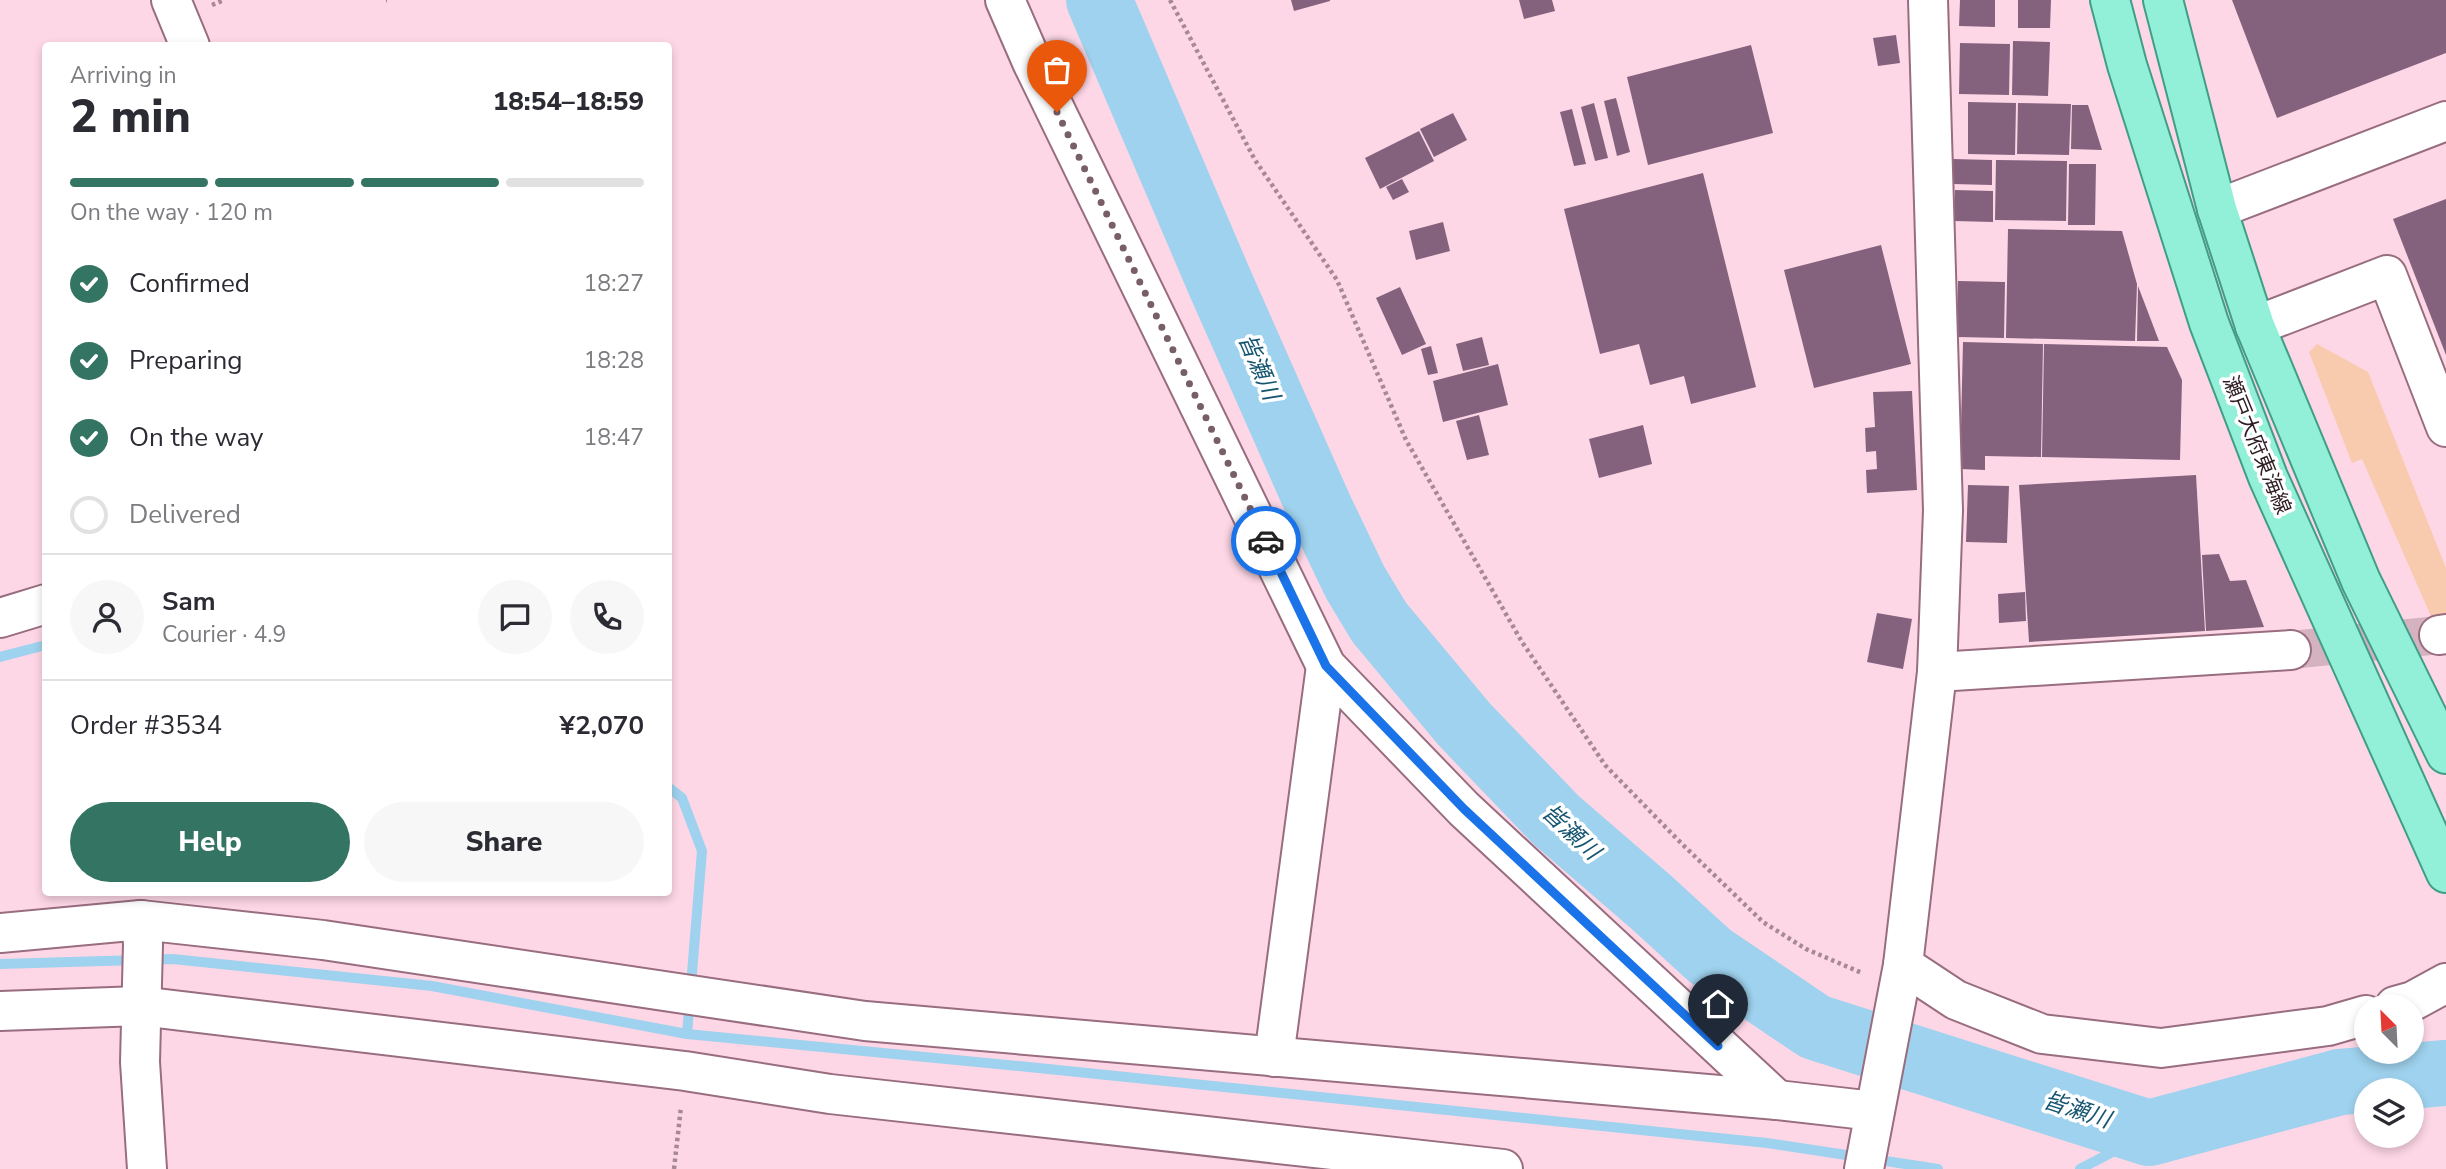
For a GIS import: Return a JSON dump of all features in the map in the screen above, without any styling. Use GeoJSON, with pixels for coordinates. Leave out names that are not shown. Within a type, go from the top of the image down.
{"type":"FeatureCollection","features":[{"type":"Feature","properties":{"kind":"main road","name":"瀬戸大府東海線"},"geometry":{"type":"LineString","coordinates":[[2110,0],[2127,65],[2209,323],[2268,477],[2446,873]]}},
{"type":"Feature","properties":{"kind":"main road","name":"瀬戸大府東海線"},"geometry":{"type":"LineString","coordinates":[[2164,0],[2217,209],[2255,326],[2361,581],[2446,754]]}},
{"type":"Feature","properties":{"kind":"street"},"geometry":{"type":"LineString","coordinates":[[171,0],[188,42]]}},
{"type":"Feature","properties":{"kind":"street"},"geometry":{"type":"LineString","coordinates":[[1005,0],[1038,74],[1326,666],[1464,809],[1777,1100]]}},
{"type":"Feature","properties":{"kind":"street"},"geometry":{"type":"LineString","coordinates":[[1864,1169],[1900,983],[1937,672],[1943,510],[1928,0]]}},
{"type":"Feature","properties":{"kind":"street"},"geometry":{"type":"LineString","coordinates":[[2217,209],[2446,121]]}},
{"type":"Feature","properties":{"kind":"street"},"geometry":{"type":"LineString","coordinates":[[2255,326],[2387,275],[2446,427]]}},
{"type":"Feature","properties":{"kind":"street"},"geometry":{"type":"LineString","coordinates":[[0,618],[42,605]]}},
{"type":"Feature","properties":{"kind":"street"},"geometry":{"type":"LineString","coordinates":[[1937,672],[2291,650]]}},
{"type":"Feature","properties":{"kind":"street"},"geometry":{"type":"LineString","coordinates":[[1273,1056],[1326,666]]}},
{"type":"Feature","properties":{"kind":"street"},"geometry":{"type":"LineString","coordinates":[[0,933],[142,932],[323,940],[865,1021],[1777,1100],[1874,1114]]}},
{"type":"Feature","properties":{"kind":"street"},"geometry":{"type":"LineString","coordinates":[[142,932],[141,1062],[148,1169]]}},
{"type":"Feature","properties":{"kind":"street"},"geometry":{"type":"LineString","coordinates":[[1900,983],[1956,1000],[2042,1034],[2161,1048],[2328,1026],[2354,1018]]}},
{"type":"Feature","properties":{"kind":"street"},"geometry":{"type":"LineString","coordinates":[[2424,995],[2446,983]]}},
{"type":"Feature","properties":{"kind":"street"},"geometry":{"type":"LineString","coordinates":[[0,1011],[140,1006],[685,1071],[830,1094],[1285,1156],[1503,1169]]}},
{"type":"Feature","properties":{"kind":"path"},"geometry":{"type":"LineString","coordinates":[[1170,0],[1255,160],[1337,280],[1406,440],[1522,642],[1605,765],[1763,922],[1806,949],[1877,980],[1900,983]]}},
{"type":"Feature","properties":{"kind":"path"},"geometry":{"type":"LineString","coordinates":[[674,1169],[685,1071]]}},
{"type":"Feature","properties":{"kind":"shaded area"},"geometry":{"type":"Polygon","coordinates":[[[2317,344],[2368,372],[2446,568],[2446,623],[2434,623],[2362,459],[2352,463],[2309,352],[2317,344]]]}},
{"type":"Feature","properties":{"kind":"building"},"geometry":{"type":"Polygon","coordinates":[[[1291,0],[1330,0],[1330,1],[1294,11],[1291,0]]]}},
{"type":"Feature","properties":{"kind":"building"},"geometry":{"type":"Polygon","coordinates":[[[1519,0],[1552,0],[1555,11],[1524,19],[1519,0]]]}},
{"type":"Feature","properties":{"kind":"building"},"geometry":{"type":"Polygon","coordinates":[[[1960,0],[1995,0],[1995,27],[1959,26],[1960,0]]]}},
{"type":"Feature","properties":{"kind":"building"},"geometry":{"type":"Polygon","coordinates":[[[2018,0],[2051,0],[2050,28],[2018,28],[2018,0]]]}},
{"type":"Feature","properties":{"kind":"building"},"geometry":{"type":"Polygon","coordinates":[[[2232,0],[2446,0],[2446,53],[2277,118],[2232,0]]]}},
{"type":"Feature","properties":{"kind":"building"},"geometry":{"type":"Polygon","coordinates":[[[1896,35],[1900,63],[1878,66],[1873,38],[1896,35]]]}},
{"type":"Feature","properties":{"kind":"building"},"geometry":{"type":"Polygon","coordinates":[[[2013,41],[2050,42],[2048,96],[2012,95],[2013,41]]]}},
{"type":"Feature","properties":{"kind":"building"},"geometry":{"type":"Polygon","coordinates":[[[1960,43],[2010,44],[2009,95],[1959,94],[1960,43]]]}},
{"type":"Feature","properties":{"kind":"building"},"geometry":{"type":"Polygon","coordinates":[[[1751,45],[1773,133],[1648,165],[1627,77],[1751,45]]]}},
{"type":"Feature","properties":{"kind":"building"},"geometry":{"type":"Polygon","coordinates":[[[1616,98],[1630,152],[1617,156],[1604,101],[1616,98]]]}},
{"type":"Feature","properties":{"kind":"building"},"geometry":{"type":"Polygon","coordinates":[[[1968,102],[2016,103],[2015,155],[1968,154],[1968,102]]]}},
{"type":"Feature","properties":{"kind":"building"},"geometry":{"type":"Polygon","coordinates":[[[1594,103],[1608,158],[1595,161],[1581,107],[1594,103]]]}},
{"type":"Feature","properties":{"kind":"building"},"geometry":{"type":"Polygon","coordinates":[[[2018,103],[2071,104],[2069,155],[2017,154],[2018,103]]]}},
{"type":"Feature","properties":{"kind":"building"},"geometry":{"type":"Polygon","coordinates":[[[2072,105],[2088,105],[2102,150],[2071,149],[2072,105]]]}},
{"type":"Feature","properties":{"kind":"building"},"geometry":{"type":"Polygon","coordinates":[[[1572,109],[1586,164],[1574,166],[1560,112],[1572,109]]]}},
{"type":"Feature","properties":{"kind":"building"},"geometry":{"type":"Polygon","coordinates":[[[1453,113],[1467,140],[1434,157],[1420,129],[1453,113]]]}},
{"type":"Feature","properties":{"kind":"building"},"geometry":{"type":"Polygon","coordinates":[[[1419,131],[1434,161],[1380,189],[1365,158],[1419,131]]]}},
{"type":"Feature","properties":{"kind":"building"},"geometry":{"type":"Polygon","coordinates":[[[1953,159],[1992,160],[1992,185],[1953,184],[1953,159]]]}},
{"type":"Feature","properties":{"kind":"building"},"geometry":{"type":"Polygon","coordinates":[[[1996,160],[2067,161],[2066,221],[1995,220],[1996,160]]]}},
{"type":"Feature","properties":{"kind":"building"},"geometry":{"type":"Polygon","coordinates":[[[2069,164],[2096,164],[2095,225],[2068,225],[2069,164]]]}},
{"type":"Feature","properties":{"kind":"building"},"geometry":{"type":"Polygon","coordinates":[[[1703,173],[1756,387],[1691,404],[1684,376],[1650,385],[1639,344],[1600,354],[1564,209],[1703,173]]]}},
{"type":"Feature","properties":{"kind":"building"},"geometry":{"type":"Polygon","coordinates":[[[1402,179],[1409,192],[1393,200],[1386,187],[1402,179]]]}},
{"type":"Feature","properties":{"kind":"building"},"geometry":{"type":"Polygon","coordinates":[[[1955,190],[1993,191],[1993,222],[1954,221],[1955,190]]]}},
{"type":"Feature","properties":{"kind":"building"},"geometry":{"type":"Polygon","coordinates":[[[2446,199],[2446,355],[2393,219],[2446,199]]]}},
{"type":"Feature","properties":{"kind":"building"},"geometry":{"type":"Polygon","coordinates":[[[1443,222],[1450,251],[1416,260],[1409,231],[1443,222]]]}},
{"type":"Feature","properties":{"kind":"building"},"geometry":{"type":"Polygon","coordinates":[[[2008,229],[2122,231],[2137,284],[2135,341],[2006,338],[2008,229]]]}},
{"type":"Feature","properties":{"kind":"building"},"geometry":{"type":"Polygon","coordinates":[[[1881,245],[1911,364],[1814,388],[1784,270],[1881,245]]]}},
{"type":"Feature","properties":{"kind":"building"},"geometry":{"type":"Polygon","coordinates":[[[1958,281],[2005,282],[2004,338],[1957,337],[1958,281]]]}},
{"type":"Feature","properties":{"kind":"building"},"geometry":{"type":"Polygon","coordinates":[[[2138,286],[2159,341],[2137,341],[2138,286]]]}},
{"type":"Feature","properties":{"kind":"building"},"geometry":{"type":"Polygon","coordinates":[[[1400,287],[1426,344],[1402,355],[1376,298],[1400,287]]]}},
{"type":"Feature","properties":{"kind":"building"},"geometry":{"type":"Polygon","coordinates":[[[1482,337],[1489,365],[1463,371],[1456,344],[1482,337]]]}},
{"type":"Feature","properties":{"kind":"building"},"geometry":{"type":"Polygon","coordinates":[[[1963,342],[2043,344],[2041,457],[1985,456],[1985,470],[1960,469],[1963,342]]]}},
{"type":"Feature","properties":{"kind":"building"},"geometry":{"type":"Polygon","coordinates":[[[2044,344],[2167,347],[2182,380],[2180,460],[2042,457],[2044,344]]]}},
{"type":"Feature","properties":{"kind":"building"},"geometry":{"type":"Polygon","coordinates":[[[1431,346],[1438,373],[1428,375],[1421,349],[1431,346]]]}},
{"type":"Feature","properties":{"kind":"building"},"geometry":{"type":"Polygon","coordinates":[[[1498,364],[1508,405],[1443,422],[1433,381],[1498,364]]]}},
{"type":"Feature","properties":{"kind":"building"},"geometry":{"type":"Polygon","coordinates":[[[1912,391],[1917,490],[1867,493],[1866,470],[1877,469],[1876,451],[1866,452],[1865,428],[1875,427],[1873,392],[1912,391]]]}},
{"type":"Feature","properties":{"kind":"building"},"geometry":{"type":"Polygon","coordinates":[[[1479,415],[1489,455],[1467,460],[1456,421],[1479,415]]]}},
{"type":"Feature","properties":{"kind":"building"},"geometry":{"type":"Polygon","coordinates":[[[1643,425],[1652,464],[1599,478],[1589,439],[1643,425]]]}},
{"type":"Feature","properties":{"kind":"building"},"geometry":{"type":"Polygon","coordinates":[[[2196,475],[2205,631],[2029,642],[2019,485],[2196,475]]]}},
{"type":"Feature","properties":{"kind":"building"},"geometry":{"type":"Polygon","coordinates":[[[1968,485],[2009,486],[2007,543],[1966,542],[1968,485]]]}},
{"type":"Feature","properties":{"kind":"building"},"geometry":{"type":"Polygon","coordinates":[[[2219,554],[2230,581],[2246,580],[2264,627],[2206,631],[2202,555],[2219,554]]]}},
{"type":"Feature","properties":{"kind":"building"},"geometry":{"type":"Polygon","coordinates":[[[2025,592],[2026,621],[1999,623],[1998,594],[2025,592]]]}},
{"type":"Feature","properties":{"kind":"building"},"geometry":{"type":"Polygon","coordinates":[[[1877,613],[1912,619],[1903,669],[1867,662],[1877,613]]]}},
{"type":"Feature","properties":{"kind":"waterway","name":"皆瀬川"},"geometry":{"type":"LineString","coordinates":[[1099,0],[1320,509],[1355,582],[1379,622],[1464,724],[1556,820],[1710,956],[1815,1027],[2149,1133],[2340,1082],[2446,1073]]}},
{"type":"Feature","properties":{"kind":"waterway"},"geometry":{"type":"LineString","coordinates":[[0,657],[42,646]]}},
{"type":"Feature","properties":{"kind":"waterway"},"geometry":{"type":"LineString","coordinates":[[672,790],[682,798],[702,851],[687,1034]]}},
{"type":"Feature","properties":{"kind":"waterway"},"geometry":{"type":"LineString","coordinates":[[0,964],[173,959],[432,986],[687,1034],[1767,1143],[1938,1169]]}},
{"type":"Feature","properties":{"kind":"waterway"},"geometry":{"type":"LineString","coordinates":[[2080,1169],[2149,1133]]}},
{"type":"Feature","properties":{"kind":"tunnel"},"geometry":{"type":"LineString","coordinates":[[2291,650],[2439,635]]}},
{"type":"Feature","properties":{"kind":"way so far"},"geometry":{"type":"LineString","coordinates":[[1057,112],[1266,541]]}},
{"type":"Feature","properties":{"kind":"route"},"geometry":{"type":"LineString","coordinates":[[1266,541],[1326,666],[1464,809],[1718,1046]]}}]}
